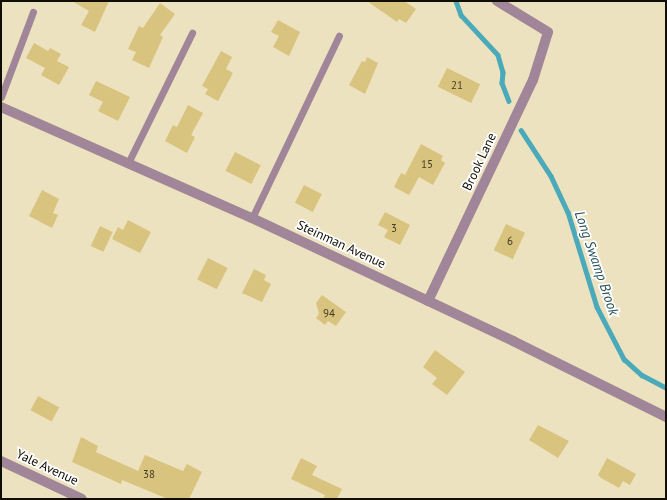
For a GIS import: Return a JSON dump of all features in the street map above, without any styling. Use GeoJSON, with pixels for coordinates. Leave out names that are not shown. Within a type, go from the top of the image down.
{"type":"FeatureCollection","features":[{"type":"Feature","properties":{"kind":"street","name":"Brook Lane"},"geometry":{"type":"LineString","coordinates":[[428,301],[533,80],[548,32],[497,1]]}},
{"type":"Feature","properties":{"kind":"street","name":"Steinman Avenue"},"geometry":{"type":"LineString","coordinates":[[1,106],[128,161],[252,218],[428,301],[666,418]]}},
{"type":"Feature","properties":{"kind":"street","name":"Yale Avenue"},"geometry":{"type":"LineString","coordinates":[[1,461],[82,499]]}},
{"type":"Feature","properties":{"kind":"lane"},"geometry":{"type":"LineString","coordinates":[[1,97],[33,12]]}},
{"type":"Feature","properties":{"kind":"lane"},"geometry":{"type":"LineString","coordinates":[[128,161],[192,33]]}},
{"type":"Feature","properties":{"kind":"lane"},"geometry":{"type":"LineString","coordinates":[[252,218],[339,36]]}},
{"type":"Feature","properties":{"kind":"building"},"geometry":{"type":"Polygon","coordinates":[[[72,1],[109,1],[95,32],[81,25],[89,11],[72,1]]]}},
{"type":"Feature","properties":{"kind":"building"},"geometry":{"type":"Polygon","coordinates":[[[367,1],[404,1],[416,9],[406,23],[399,19],[397,22],[367,1]]]}},
{"type":"Feature","properties":{"kind":"building"},"geometry":{"type":"Polygon","coordinates":[[[160,3],[175,14],[160,35],[163,37],[149,68],[132,60],[136,52],[128,49],[139,26],[143,28],[160,3]]]}},
{"type":"Feature","properties":{"kind":"building"},"geometry":{"type":"Polygon","coordinates":[[[278,20],[300,32],[289,56],[273,47],[279,36],[271,32],[278,20]]]}},
{"type":"Feature","properties":{"kind":"building"},"geometry":{"type":"Polygon","coordinates":[[[34,43],[48,51],[50,48],[61,54],[57,61],[69,67],[59,85],[41,75],[45,68],[26,58],[34,43]]]}},
{"type":"Feature","properties":{"kind":"building"},"geometry":{"type":"Polygon","coordinates":[[[221,51],[232,57],[226,69],[233,73],[218,101],[205,94],[208,89],[202,86],[221,51]]]}},
{"type":"Feature","properties":{"kind":"building"},"geometry":{"type":"Polygon","coordinates":[[[367,57],[378,63],[365,94],[349,85],[362,61],[365,62],[367,57]]]}},
{"type":"Feature","properties":{"kind":"building"},"geometry":{"type":"Polygon","coordinates":[[[447,68],[480,84],[471,103],[438,87],[447,68]]]}},
{"type":"Feature","properties":{"kind":"building"},"geometry":{"type":"Polygon","coordinates":[[[96,81],[130,97],[118,121],[98,111],[103,102],[89,95],[96,81]]]}},
{"type":"Feature","properties":{"kind":"building"},"geometry":{"type":"Polygon","coordinates":[[[188,105],[203,113],[191,135],[195,137],[187,153],[165,141],[173,125],[177,127],[188,105]]]}},
{"type":"Feature","properties":{"kind":"building"},"geometry":{"type":"Polygon","coordinates":[[[421,144],[443,156],[441,160],[445,163],[433,185],[419,177],[409,195],[394,187],[401,173],[405,175],[421,144]]]}},
{"type":"Feature","properties":{"kind":"building"},"geometry":{"type":"Polygon","coordinates":[[[235,152],[261,165],[251,184],[225,171],[235,152]]]}},
{"type":"Feature","properties":{"kind":"building"},"geometry":{"type":"Polygon","coordinates":[[[304,185],[322,194],[313,212],[295,203],[304,185]]]}},
{"type":"Feature","properties":{"kind":"building"},"geometry":{"type":"Polygon","coordinates":[[[42,190],[59,199],[53,213],[58,215],[52,228],[29,216],[42,190]]]}},
{"type":"Feature","properties":{"kind":"building"},"geometry":{"type":"Polygon","coordinates":[[[385,212],[410,225],[400,245],[384,237],[388,230],[378,225],[385,212]]]}},
{"type":"Feature","properties":{"kind":"building"},"geometry":{"type":"Polygon","coordinates":[[[128,220],[151,232],[140,253],[112,239],[118,227],[123,230],[128,220]]]}},
{"type":"Feature","properties":{"kind":"building"},"geometry":{"type":"Polygon","coordinates":[[[506,224],[525,233],[513,259],[494,250],[506,224]]]}},
{"type":"Feature","properties":{"kind":"building"},"geometry":{"type":"Polygon","coordinates":[[[100,226],[113,232],[103,252],[91,246],[100,226]]]}},
{"type":"Feature","properties":{"kind":"building"},"geometry":{"type":"Polygon","coordinates":[[[208,258],[228,268],[217,289],[197,279],[208,258]]]}},
{"type":"Feature","properties":{"kind":"building"},"geometry":{"type":"Polygon","coordinates":[[[254,269],[266,275],[264,280],[271,284],[262,302],[242,293],[254,269]]]}},
{"type":"Feature","properties":{"kind":"building"},"geometry":{"type":"Polygon","coordinates":[[[322,295],[346,312],[336,326],[328,321],[325,325],[316,318],[319,314],[316,303],[322,295]]]}},
{"type":"Feature","properties":{"kind":"building"},"geometry":{"type":"Polygon","coordinates":[[[435,350],[465,372],[447,395],[432,384],[437,378],[423,367],[435,350]]]}},
{"type":"Feature","properties":{"kind":"building"},"geometry":{"type":"Polygon","coordinates":[[[38,396],[59,407],[52,421],[30,410],[38,396]]]}},
{"type":"Feature","properties":{"kind":"building"},"geometry":{"type":"Polygon","coordinates":[[[538,425],[569,441],[558,458],[529,440],[538,425]]]}},
{"type":"Feature","properties":{"kind":"building"},"geometry":{"type":"Polygon","coordinates":[[[81,437],[98,446],[96,452],[138,471],[145,455],[183,471],[187,464],[202,472],[189,499],[168,499],[122,480],[121,484],[72,462],[81,437]]]}},
{"type":"Feature","properties":{"kind":"building"},"geometry":{"type":"Polygon","coordinates":[[[301,458],[317,466],[312,475],[342,489],[337,499],[323,499],[325,495],[291,479],[301,458]]]}},
{"type":"Feature","properties":{"kind":"building"},"geometry":{"type":"Polygon","coordinates":[[[607,458],[636,474],[630,485],[623,481],[619,488],[598,475],[607,458]]]}},
{"type":"Feature","properties":{"kind":"waterway","name":"Long Swamp Brook"},"geometry":{"type":"LineString","coordinates":[[456,1],[461,15],[498,55],[503,72],[502,83],[509,101]]}},
{"type":"Feature","properties":{"kind":"waterway","name":"Long Swamp Brook"},"geometry":{"type":"LineString","coordinates":[[521,130],[551,176],[568,212],[597,307],[624,359],[642,375],[666,388]]}}]}
